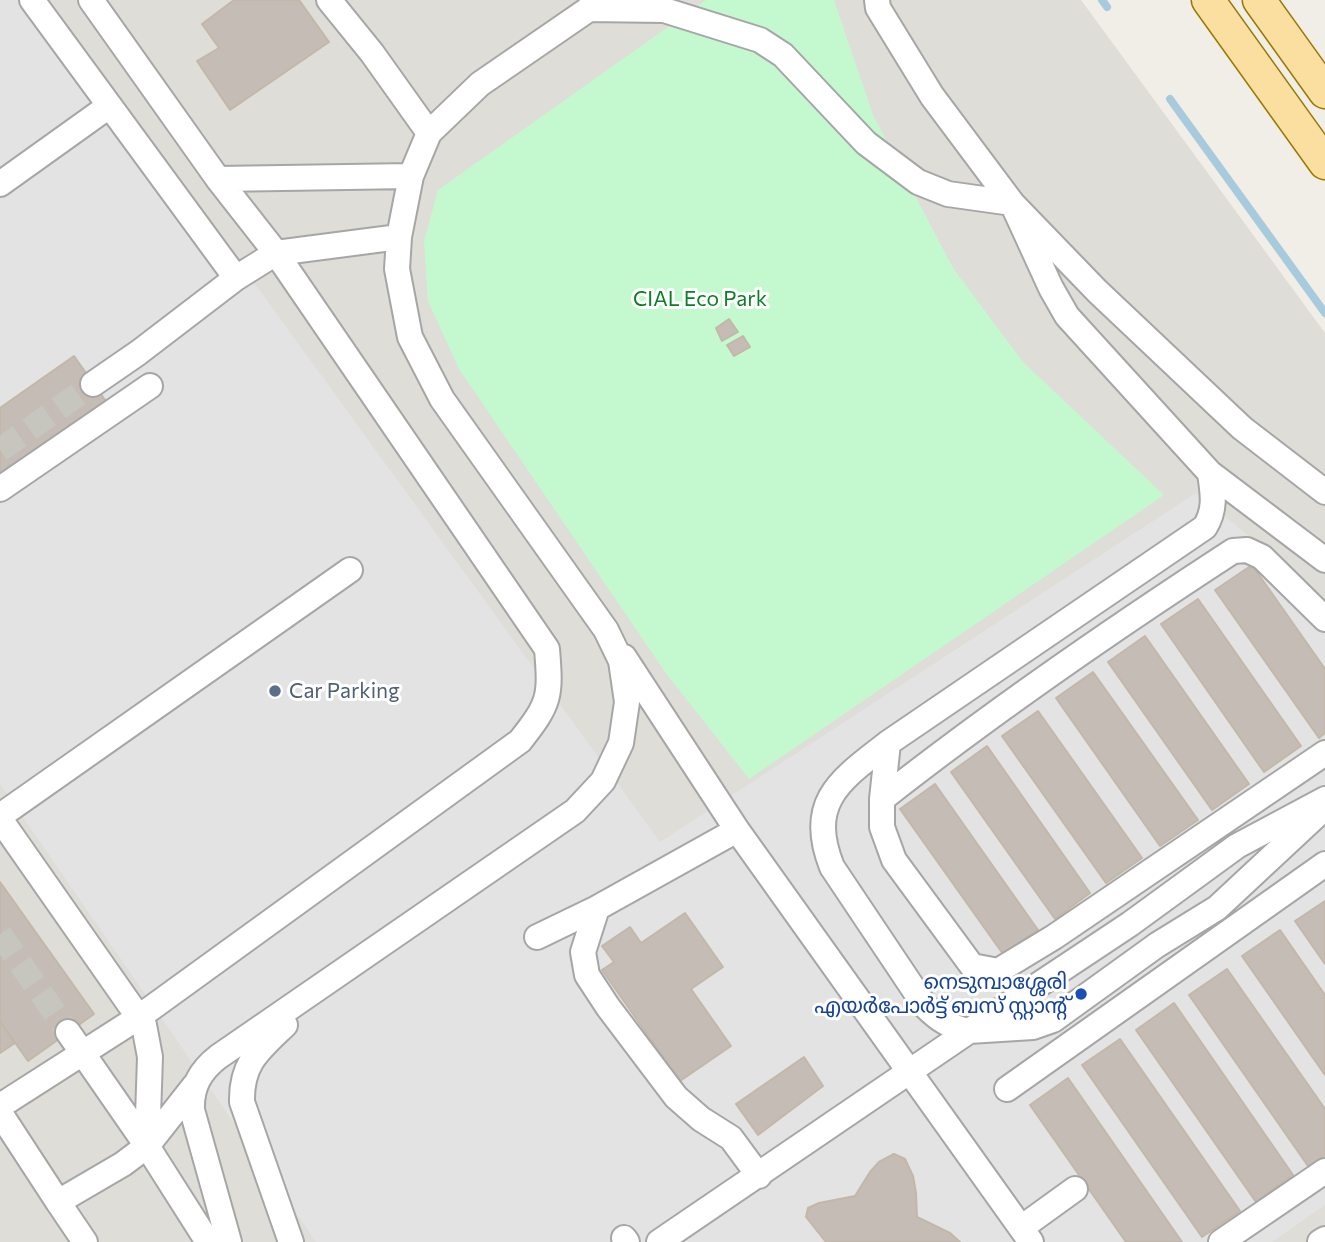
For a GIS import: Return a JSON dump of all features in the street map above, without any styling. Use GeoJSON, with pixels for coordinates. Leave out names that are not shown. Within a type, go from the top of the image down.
{"type":"FeatureCollection","features":[{"type":"Feature","properties":{"kind":"main road"},"geometry":{"type":"LineString","coordinates":[[1208,0],[1325,163]]}},
{"type":"Feature","properties":{"kind":"main road"},"geometry":{"type":"LineString","coordinates":[[1259,0],[1325,92]]}},
{"type":"Feature","properties":{"kind":"street"},"geometry":{"type":"LineString","coordinates":[[32,0],[236,278]]}},
{"type":"Feature","properties":{"kind":"street"},"geometry":{"type":"LineString","coordinates":[[0,1106],[139,1017],[520,741],[541,714],[550,687],[547,649],[276,253],[218,179],[91,0]]}},
{"type":"Feature","properties":{"kind":"street"},"geometry":{"type":"LineString","coordinates":[[329,0],[372,53],[429,133]]}},
{"type":"Feature","properties":{"kind":"street"},"geometry":{"type":"LineString","coordinates":[[877,0],[878,8],[932,96],[1012,203],[1097,291],[1242,428],[1325,492]]}},
{"type":"Feature","properties":{"kind":"street"},"geometry":{"type":"LineString","coordinates":[[1012,203],[948,194],[918,182],[866,143],[783,55],[760,40],[664,10],[595,5],[480,84],[429,133],[411,176],[399,237],[397,269],[410,337],[442,399],[606,630],[737,830],[1026,1235],[1075,1188]]}},
{"type":"Feature","properties":{"kind":"street"},"geometry":{"type":"LineString","coordinates":[[0,184],[109,106]]}},
{"type":"Feature","properties":{"kind":"street"},"geometry":{"type":"LineString","coordinates":[[218,179],[411,176]]}},
{"type":"Feature","properties":{"kind":"street"},"geometry":{"type":"LineString","coordinates":[[1012,203],[1051,288],[1067,316],[1210,473],[1325,560]]}},
{"type":"Feature","properties":{"kind":"street"},"geometry":{"type":"LineString","coordinates":[[93,384],[236,278],[276,253],[399,237]]}},
{"type":"Feature","properties":{"kind":"street"},"geometry":{"type":"LineString","coordinates":[[0,489],[150,386]]}},
{"type":"Feature","properties":{"kind":"street"},"geometry":{"type":"LineString","coordinates":[[1210,473],[1214,504],[1212,516],[1205,527],[888,743],[836,786],[826,805],[822,826],[824,847],[832,867],[925,1006],[938,1019],[954,1028],[969,1031],[1033,1027],[1053,1020],[1157,945],[1217,908],[1325,807]]}},
{"type":"Feature","properties":{"kind":"street"},"geometry":{"type":"LineString","coordinates":[[881,799],[1063,665],[1233,551],[1247,550],[1262,557],[1325,619]]}},
{"type":"Feature","properties":{"kind":"street"},"geometry":{"type":"LineString","coordinates":[[147,1146],[150,1057],[144,1026],[0,817],[350,570]]}},
{"type":"Feature","properties":{"kind":"street"},"geometry":{"type":"LineString","coordinates":[[58,1202],[123,1164],[147,1146],[210,1062],[575,811],[603,781],[621,743],[627,702],[621,661],[606,630]]}},
{"type":"Feature","properties":{"kind":"street"},"geometry":{"type":"LineString","coordinates":[[1044,637],[1063,665]]}},
{"type":"Feature","properties":{"kind":"street"},"geometry":{"type":"LineString","coordinates":[[888,743],[881,799],[881,827],[894,860],[972,966],[998,971],[1054,937],[1325,753]]}},
{"type":"Feature","properties":{"kind":"street"},"geometry":{"type":"LineString","coordinates":[[659,1242],[1130,923],[1237,846],[1325,799]]}},
{"type":"Feature","properties":{"kind":"street"},"geometry":{"type":"LineString","coordinates":[[537,937],[597,908],[737,830]]}},
{"type":"Feature","properties":{"kind":"street"},"geometry":{"type":"LineString","coordinates":[[1007,1089],[1325,864]]}},
{"type":"Feature","properties":{"kind":"street"},"geometry":{"type":"LineString","coordinates":[[597,908],[583,952],[587,975],[676,1097],[701,1119],[731,1138],[759,1176]]}},
{"type":"Feature","properties":{"kind":"street"},"geometry":{"type":"LineString","coordinates":[[291,1242],[242,1101],[244,1075],[250,1061],[335,978]]}},
{"type":"Feature","properties":{"kind":"street"},"geometry":{"type":"LineString","coordinates":[[68,1032],[147,1146],[208,1242]]}},
{"type":"Feature","properties":{"kind":"street"},"geometry":{"type":"LineString","coordinates":[[195,1084],[192,1110],[229,1242]]}},
{"type":"Feature","properties":{"kind":"street"},"geometry":{"type":"LineString","coordinates":[[0,1113],[85,1242]]}},
{"type":"Feature","properties":{"kind":"street"},"geometry":{"type":"LineString","coordinates":[[1221,1242],[1325,1171]]}},
{"type":"Feature","properties":{"kind":"street"},"geometry":{"type":"LineString","coordinates":[[1320,1242],[1325,1239]]}},
{"type":"Feature","properties":{"kind":"shaded area"},"geometry":{"type":"Polygon","coordinates":[[[0,0],[1081,0],[1325,333],[1325,1242],[0,1242],[0,0]]]}},
{"type":"Feature","properties":{"kind":"shaded area","name":"Car Parking"},"geometry":{"type":"Polygon","coordinates":[[[0,0],[49,0],[660,842],[1196,493],[1325,598],[1325,1205],[1272,1242],[316,1242],[0,784],[0,0]]]}},
{"type":"Feature","properties":{"kind":"green space","name":"CIAL Eco Park"},"geometry":{"type":"Polygon","coordinates":[[[706,0],[834,0],[873,115],[953,268],[1023,362],[1164,495],[749,779],[665,672],[459,369],[428,301],[424,241],[438,190],[706,0]]]}},
{"type":"Feature","properties":{"kind":"building"},"geometry":{"type":"Polygon","coordinates":[[[234,0],[299,0],[329,42],[230,110],[197,61],[219,48],[202,24],[234,0]]]}},
{"type":"Feature","properties":{"kind":"building"},"geometry":{"type":"Polygon","coordinates":[[[729,319],[738,332],[722,341],[716,328],[729,319]]]}},
{"type":"Feature","properties":{"kind":"building"},"geometry":{"type":"Polygon","coordinates":[[[743,336],[750,347],[734,356],[727,345],[743,336]]]}},
{"type":"Feature","properties":{"kind":"building"},"geometry":{"type":"Polygon","coordinates":[[[74,356],[110,407],[0,485],[0,408],[74,356]]]}},
{"type":"Feature","properties":{"kind":"building"},"geometry":{"type":"Polygon","coordinates":[[[1252,565],[1325,669],[1325,733],[1319,738],[1215,590],[1252,565]]]}},
{"type":"Feature","properties":{"kind":"building"},"geometry":{"type":"Polygon","coordinates":[[[1198,599],[1301,746],[1264,772],[1161,624],[1198,599]]]}},
{"type":"Feature","properties":{"kind":"building"},"geometry":{"type":"Polygon","coordinates":[[[1145,636],[1249,784],[1212,810],[1108,662],[1145,636]]]}},
{"type":"Feature","properties":{"kind":"building"},"geometry":{"type":"Polygon","coordinates":[[[1093,672],[1198,820],[1160,846],[1056,698],[1093,672]]]}},
{"type":"Feature","properties":{"kind":"building"},"geometry":{"type":"Polygon","coordinates":[[[1038,711],[1142,858],[1106,883],[1002,736],[1038,711]]]}},
{"type":"Feature","properties":{"kind":"building"},"geometry":{"type":"Polygon","coordinates":[[[987,746],[1090,893],[1055,919],[951,772],[987,746]]]}},
{"type":"Feature","properties":{"kind":"building"},"geometry":{"type":"Polygon","coordinates":[[[935,784],[1038,930],[1003,954],[900,809],[935,784]]]}},
{"type":"Feature","properties":{"kind":"building"},"geometry":{"type":"Polygon","coordinates":[[[0,882],[94,1014],[28,1061],[0,1021],[0,882]]]}},
{"type":"Feature","properties":{"kind":"building"},"geometry":{"type":"Polygon","coordinates":[[[1325,901],[1325,964],[1295,921],[1325,901]]]}},
{"type":"Feature","properties":{"kind":"building"},"geometry":{"type":"Polygon","coordinates":[[[685,913],[723,967],[691,989],[731,1046],[680,1081],[602,970],[614,962],[602,946],[630,927],[641,943],[685,913]]]}},
{"type":"Feature","properties":{"kind":"building"},"geometry":{"type":"Polygon","coordinates":[[[1280,930],[1325,995],[1325,1075],[1242,956],[1280,930]]]}},
{"type":"Feature","properties":{"kind":"building"},"geometry":{"type":"Polygon","coordinates":[[[1227,969],[1325,1109],[1325,1155],[1308,1166],[1189,995],[1227,969]]]}},
{"type":"Feature","properties":{"kind":"building"},"geometry":{"type":"Polygon","coordinates":[[[1174,1003],[1293,1175],[1256,1202],[1136,1030],[1174,1003]]]}},
{"type":"Feature","properties":{"kind":"building"},"geometry":{"type":"Polygon","coordinates":[[[0,1021],[15,1043],[0,1053],[0,1021]]]}},
{"type":"Feature","properties":{"kind":"building"},"geometry":{"type":"Polygon","coordinates":[[[1120,1039],[1240,1211],[1202,1237],[1082,1065],[1120,1039]]]}},
{"type":"Feature","properties":{"kind":"building"},"geometry":{"type":"Polygon","coordinates":[[[804,1057],[823,1086],[758,1135],[736,1104],[804,1057]]]}},
{"type":"Feature","properties":{"kind":"building"},"geometry":{"type":"Polygon","coordinates":[[[1068,1078],[1182,1242],[1126,1242],[1030,1105],[1068,1078]]]}},
{"type":"Feature","properties":{"kind":"building"},"geometry":{"type":"Polygon","coordinates":[[[894,1154],[905,1159],[913,1176],[917,1217],[950,1233],[960,1242],[826,1242],[806,1217],[808,1208],[819,1203],[855,1196],[879,1162],[894,1154]]]}},
{"type":"Feature","properties":{"kind":"waterway"},"geometry":{"type":"LineString","coordinates":[[1102,0],[1107,7]]}},
{"type":"Feature","properties":{"kind":"waterway"},"geometry":{"type":"LineString","coordinates":[[1170,99],[1325,313]]}},
{"type":"Feature","properties":{"kind":"tunnel"},"geometry":{"type":"LineString","coordinates":[[0,450],[93,384]]}},
{"type":"Feature","properties":{"kind":"tunnel"},"geometry":{"type":"LineString","coordinates":[[0,934],[68,1032]]}},
{"type":"Feature","properties":{"kind":"place","name":"Car Parking"},"geometry":{"type":"Point","coordinates":[275,691]}},
{"type":"Feature","properties":{"kind":"place","name":"നെടുമ്പാശ്ശേരി എയർപോർട്ട് ബസ് സ്റ്റാന്റ്"},"geometry":{"type":"Point","coordinates":[1081,994]}}]}
